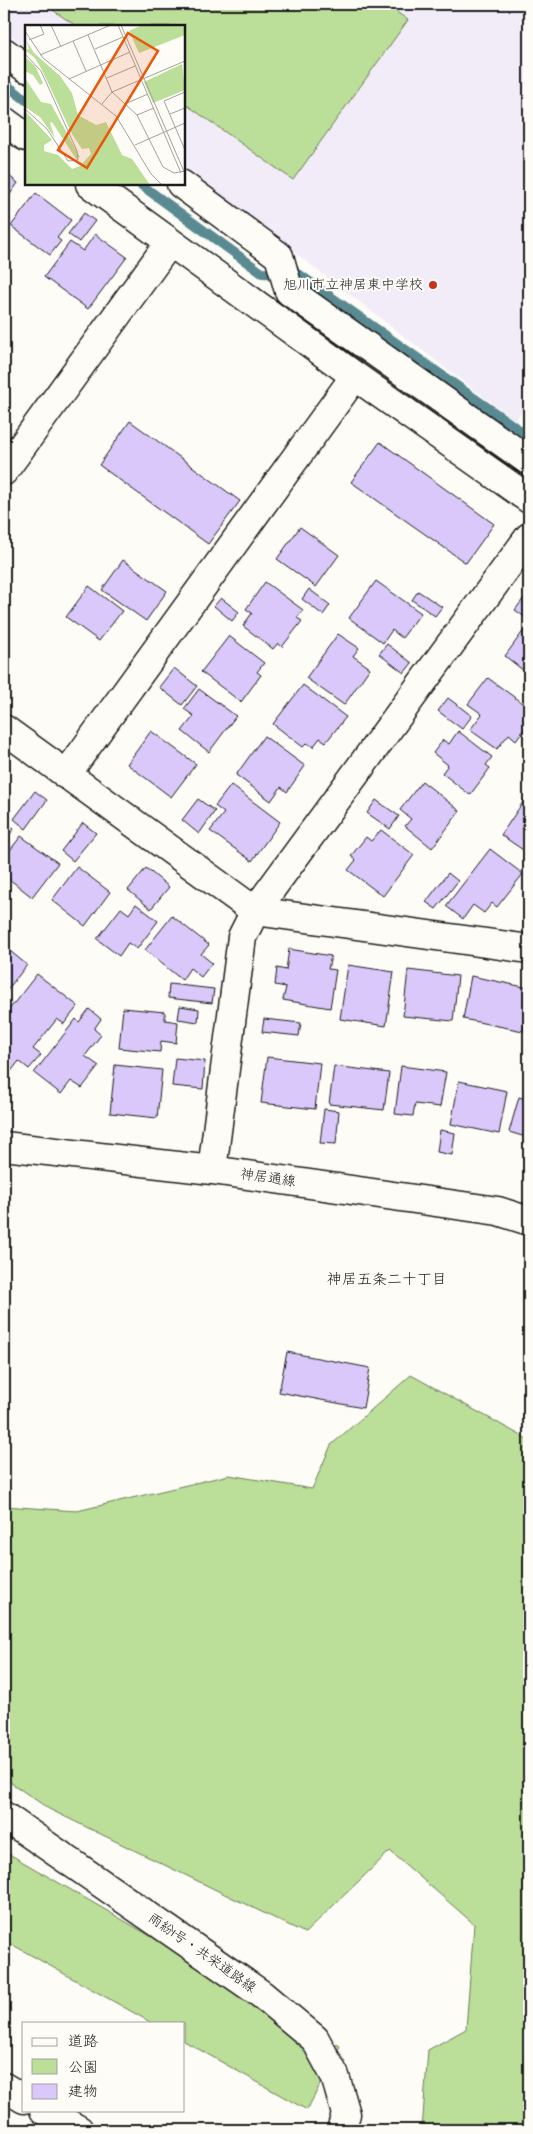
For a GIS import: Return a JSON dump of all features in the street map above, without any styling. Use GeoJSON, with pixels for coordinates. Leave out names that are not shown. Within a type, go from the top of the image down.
{"type":"FeatureCollection","features":[{"type":"Feature","properties":{"kind":"street"},"geometry":{"type":"LineString","coordinates":[[4,52],[25,67]]}},
{"type":"Feature","properties":{"kind":"street"},"geometry":{"type":"LineString","coordinates":[[4,121],[25,136]]}},
{"type":"Feature","properties":{"kind":"street"},"geometry":{"type":"LineString","coordinates":[[91,185],[355,376],[529,499]]}},
{"type":"Feature","properties":{"kind":"street"},"geometry":{"type":"LineString","coordinates":[[182,185],[278,256],[289,291],[529,461]]}},
{"type":"Feature","properties":{"kind":"street"},"geometry":{"type":"LineString","coordinates":[[4,471],[170,242]]}},
{"type":"Feature","properties":{"kind":"street"},"geometry":{"type":"LineString","coordinates":[[66,775],[355,376]]}},
{"type":"Feature","properties":{"kind":"street"},"geometry":{"type":"LineString","coordinates":[[212,1170],[242,937],[255,911],[529,537]]}},
{"type":"Feature","properties":{"kind":"street"},"geometry":{"type":"LineString","coordinates":[[4,729],[255,911],[529,949]]}},
{"type":"Feature","properties":{"kind":"street","name":"神居通線"},"geometry":{"type":"LineString","coordinates":[[4,1146],[212,1170],[498,1211],[529,1221]]}},
{"type":"Feature","properties":{"kind":"street","name":"雨紛1号・共栄道路線"},"geometry":{"type":"LineString","coordinates":[[4,1816],[261,1994],[315,2039],[335,2076],[342,2099],[346,2114],[341,2130]]}},
{"type":"Feature","properties":{"kind":"street"},"geometry":{"type":"LineString","coordinates":[[4,2087],[22,2098]]}},
{"type":"Feature","properties":{"kind":"street"},"geometry":{"type":"LineString","coordinates":[[48,2112],[79,2130]]}},
{"type":"Feature","properties":{"kind":"shaded area","name":"旭川市立神居東中学校"},"geometry":{"type":"Polygon","coordinates":[[[4,4],[529,4],[529,402],[515,421],[185,169],[185,25],[25,25],[25,46],[4,30],[4,4]]]}},
{"type":"Feature","properties":{"kind":"green space"},"geometry":{"type":"Polygon","coordinates":[[[44,4],[385,4],[408,20],[293,180],[185,104],[185,25],[75,25],[44,4]]]}},
{"type":"Feature","properties":{"kind":"green space"},"geometry":{"type":"Polygon","coordinates":[[[411,1375],[529,1440],[529,2130],[422,2130],[428,2050],[466,2029],[474,1924],[390,1851],[305,1933],[49,1809],[4,1778],[4,1506],[77,1511],[229,1475],[312,1489],[331,1445],[411,1375]]]}},
{"type":"Feature","properties":{"kind":"green space"},"geometry":{"type":"Polygon","coordinates":[[[4,1851],[340,2046],[307,2110],[185,2042],[185,2022],[150,2022],[4,1940],[4,1851]]]}},
{"type":"Feature","properties":{"kind":"building"},"geometry":{"type":"Polygon","coordinates":[[[4,172],[18,183],[4,203],[4,172]]]}},
{"type":"Feature","properties":{"kind":"building"},"geometry":{"type":"Polygon","coordinates":[[[36,193],[71,220],[57,238],[61,241],[50,255],[11,226],[36,193]]]}},
{"type":"Feature","properties":{"kind":"building"},"geometry":{"type":"Polygon","coordinates":[[[84,213],[95,221],[79,242],[68,234],[84,213]]]}},
{"type":"Feature","properties":{"kind":"building"},"geometry":{"type":"Polygon","coordinates":[[[95,234],[127,257],[88,309],[44,277],[70,242],[83,251],[95,234]]]}},
{"type":"Feature","properties":{"kind":"building"},"geometry":{"type":"Polygon","coordinates":[[[130,421],[240,501],[208,544],[99,465],[130,421]]]}},
{"type":"Feature","properties":{"kind":"building"},"geometry":{"type":"Polygon","coordinates":[[[380,442],[494,524],[466,563],[351,482],[380,442]]]}},
{"type":"Feature","properties":{"kind":"building"},"geometry":{"type":"Polygon","coordinates":[[[300,527],[339,555],[316,587],[277,559],[300,527]]]}},
{"type":"Feature","properties":{"kind":"building"},"geometry":{"type":"Polygon","coordinates":[[[123,560],[167,591],[146,621],[102,590],[123,560]]]}},
{"type":"Feature","properties":{"kind":"building"},"geometry":{"type":"Polygon","coordinates":[[[376,581],[421,613],[402,638],[392,630],[383,643],[349,618],[376,581]]]}},
{"type":"Feature","properties":{"kind":"building"},"geometry":{"type":"Polygon","coordinates":[[[265,582],[303,610],[297,618],[302,621],[282,647],[278,643],[273,649],[243,626],[252,613],[246,609],[265,582]]]}},
{"type":"Feature","properties":{"kind":"building"},"geometry":{"type":"Polygon","coordinates":[[[89,586],[122,611],[99,641],[66,617],[89,586]]]}},
{"type":"Feature","properties":{"kind":"building"},"geometry":{"type":"Polygon","coordinates":[[[309,589],[330,605],[323,615],[302,599],[309,589]]]}},
{"type":"Feature","properties":{"kind":"building"},"geometry":{"type":"Polygon","coordinates":[[[418,591],[442,607],[435,616],[412,600],[418,591]]]}},
{"type":"Feature","properties":{"kind":"building"},"geometry":{"type":"Polygon","coordinates":[[[221,598],[239,612],[232,621],[214,606],[221,598]]]}},
{"type":"Feature","properties":{"kind":"building"},"geometry":{"type":"Polygon","coordinates":[[[524,598],[529,602],[529,620],[515,610],[524,598]]]}},
{"type":"Feature","properties":{"kind":"building"},"geometry":{"type":"Polygon","coordinates":[[[527,626],[529,628],[529,675],[505,656],[527,626]]]}},
{"type":"Feature","properties":{"kind":"building"},"geometry":{"type":"Polygon","coordinates":[[[338,634],[359,648],[353,656],[370,668],[344,705],[306,678],[338,634]]]}},
{"type":"Feature","properties":{"kind":"building"},"geometry":{"type":"Polygon","coordinates":[[[229,636],[264,663],[257,672],[261,675],[241,702],[201,672],[229,636]]]}},
{"type":"Feature","properties":{"kind":"building"},"geometry":{"type":"Polygon","coordinates":[[[387,644],[412,663],[404,673],[379,654],[387,644]]]}},
{"type":"Feature","properties":{"kind":"building"},"geometry":{"type":"Polygon","coordinates":[[[174,668],[197,686],[182,705],[159,687],[174,668]]]}},
{"type":"Feature","properties":{"kind":"building"},"geometry":{"type":"Polygon","coordinates":[[[488,678],[529,708],[529,722],[516,740],[509,734],[497,749],[470,730],[482,714],[468,704],[488,678]]]}},
{"type":"Feature","properties":{"kind":"building"},"geometry":{"type":"Polygon","coordinates":[[[303,685],[346,717],[326,742],[320,738],[313,747],[307,743],[303,747],[273,724],[303,685]]]}},
{"type":"Feature","properties":{"kind":"building"},"geometry":{"type":"Polygon","coordinates":[[[199,689],[236,716],[209,752],[182,731],[194,716],[184,709],[199,689]]]}},
{"type":"Feature","properties":{"kind":"building"},"geometry":{"type":"Polygon","coordinates":[[[448,698],[472,716],[462,729],[438,711],[448,698]]]}},
{"type":"Feature","properties":{"kind":"building"},"geometry":{"type":"Polygon","coordinates":[[[151,731],[196,764],[171,797],[127,764],[151,731]]]}},
{"type":"Feature","properties":{"kind":"building"},"geometry":{"type":"Polygon","coordinates":[[[458,731],[492,757],[486,765],[490,768],[470,795],[442,773],[448,765],[433,753],[443,740],[449,744],[458,731]]]}},
{"type":"Feature","properties":{"kind":"building"},"geometry":{"type":"Polygon","coordinates":[[[264,736],[305,766],[287,792],[281,787],[271,801],[236,775],[264,736]]]}},
{"type":"Feature","properties":{"kind":"building"},"geometry":{"type":"Polygon","coordinates":[[[422,781],[460,811],[432,848],[405,826],[411,819],[400,810],[422,781]]]}},
{"type":"Feature","properties":{"kind":"building"},"geometry":{"type":"Polygon","coordinates":[[[231,785],[280,822],[252,861],[210,831],[224,813],[215,806],[231,785]]]}},
{"type":"Feature","properties":{"kind":"building"},"geometry":{"type":"Polygon","coordinates":[[[35,791],[47,800],[26,829],[14,819],[35,791]]]}},
{"type":"Feature","properties":{"kind":"building"},"geometry":{"type":"Polygon","coordinates":[[[529,793],[529,854],[501,835],[529,793]]]}},
{"type":"Feature","properties":{"kind":"building"},"geometry":{"type":"Polygon","coordinates":[[[198,799],[215,811],[199,834],[182,820],[198,799]]]}},
{"type":"Feature","properties":{"kind":"building"},"geometry":{"type":"Polygon","coordinates":[[[376,800],[399,816],[390,829],[367,813],[376,800]]]}},
{"type":"Feature","properties":{"kind":"building"},"geometry":{"type":"Polygon","coordinates":[[[4,821],[14,829],[4,841],[4,821]]]}},
{"type":"Feature","properties":{"kind":"building"},"geometry":{"type":"Polygon","coordinates":[[[83,823],[96,833],[73,861],[61,851],[83,823]]]}},
{"type":"Feature","properties":{"kind":"building"},"geometry":{"type":"Polygon","coordinates":[[[381,830],[414,855],[383,896],[348,870],[356,860],[351,856],[366,837],[371,841],[381,830]]]}},
{"type":"Feature","properties":{"kind":"building"},"geometry":{"type":"Polygon","coordinates":[[[21,836],[58,863],[32,897],[4,875],[4,858],[21,836]]]}},
{"type":"Feature","properties":{"kind":"building"},"geometry":{"type":"Polygon","coordinates":[[[490,849],[523,874],[497,907],[492,903],[484,913],[473,905],[463,919],[446,906],[490,849]]]}},
{"type":"Feature","properties":{"kind":"building"},"geometry":{"type":"Polygon","coordinates":[[[77,867],[110,892],[85,926],[52,900],[77,867]]]}},
{"type":"Feature","properties":{"kind":"building"},"geometry":{"type":"Polygon","coordinates":[[[146,868],[169,887],[151,909],[128,890],[146,868]]]}},
{"type":"Feature","properties":{"kind":"building"},"geometry":{"type":"Polygon","coordinates":[[[448,873],[458,881],[436,909],[426,902],[448,873]]]}},
{"type":"Feature","properties":{"kind":"building"},"geometry":{"type":"Polygon","coordinates":[[[136,904],[158,921],[137,949],[128,943],[119,956],[97,939],[121,908],[129,914],[136,904]]]}},
{"type":"Feature","properties":{"kind":"building"},"geometry":{"type":"Polygon","coordinates":[[[172,916],[209,945],[201,954],[212,963],[201,977],[190,968],[182,980],[145,950],[172,916]]]}},
{"type":"Feature","properties":{"kind":"building"},"geometry":{"type":"Polygon","coordinates":[[[4,946],[27,965],[4,994],[4,946]]]}},
{"type":"Feature","properties":{"kind":"building"},"geometry":{"type":"Polygon","coordinates":[[[289,949],[331,956],[328,969],[336,970],[330,1008],[283,1000],[286,987],[275,985],[277,968],[286,970],[289,949]]]}},
{"type":"Feature","properties":{"kind":"building"},"geometry":{"type":"Polygon","coordinates":[[[348,965],[394,972],[386,1026],[340,1019],[348,965]]]}},
{"type":"Feature","properties":{"kind":"building"},"geometry":{"type":"Polygon","coordinates":[[[408,970],[458,976],[453,1021],[403,1016],[408,970]]]}},
{"type":"Feature","properties":{"kind":"building"},"geometry":{"type":"Polygon","coordinates":[[[37,974],[78,1006],[64,1024],[57,1019],[33,1049],[41,1055],[29,1069],[19,1061],[5,1079],[4,1016],[37,974]]]}},
{"type":"Feature","properties":{"kind":"building"},"geometry":{"type":"Polygon","coordinates":[[[471,976],[529,988],[529,1003],[523,1031],[463,1019],[471,976]]]}},
{"type":"Feature","properties":{"kind":"building"},"geometry":{"type":"Polygon","coordinates":[[[169,984],[214,989],[212,1003],[168,998],[169,984]]]}},
{"type":"Feature","properties":{"kind":"building"},"geometry":{"type":"Polygon","coordinates":[[[180,1006],[199,1009],[198,1022],[178,1019],[180,1006]]]}},
{"type":"Feature","properties":{"kind":"building"},"geometry":{"type":"Polygon","coordinates":[[[123,1008],[165,1012],[165,1020],[178,1022],[176,1043],[161,1041],[160,1052],[119,1048],[123,1008]]]}},
{"type":"Feature","properties":{"kind":"building"},"geometry":{"type":"Polygon","coordinates":[[[89,1009],[101,1019],[94,1029],[101,1035],[85,1056],[99,1066],[82,1088],[71,1081],[61,1094],[34,1073],[76,1019],[79,1022],[89,1009]]]}},
{"type":"Feature","properties":{"kind":"building"},"geometry":{"type":"Polygon","coordinates":[[[264,1019],[301,1023],[299,1036],[262,1032],[264,1019]]]}},
{"type":"Feature","properties":{"kind":"building"},"geometry":{"type":"Polygon","coordinates":[[[267,1057],[320,1063],[315,1109],[261,1103],[267,1057]]]}},
{"type":"Feature","properties":{"kind":"building"},"geometry":{"type":"Polygon","coordinates":[[[175,1058],[205,1061],[203,1089],[172,1086],[175,1058]]]}},
{"type":"Feature","properties":{"kind":"building"},"geometry":{"type":"Polygon","coordinates":[[[115,1065],[162,1070],[157,1118],[110,1113],[115,1065]]]}},
{"type":"Feature","properties":{"kind":"building"},"geometry":{"type":"Polygon","coordinates":[[[334,1066],[389,1073],[384,1110],[329,1104],[334,1066]]]}},
{"type":"Feature","properties":{"kind":"building"},"geometry":{"type":"Polygon","coordinates":[[[401,1066],[446,1072],[440,1107],[415,1104],[413,1116],[395,1114],[401,1066]]]}},
{"type":"Feature","properties":{"kind":"building"},"geometry":{"type":"Polygon","coordinates":[[[459,1081],[507,1091],[499,1134],[451,1124],[459,1081]]]}},
{"type":"Feature","properties":{"kind":"building"},"geometry":{"type":"Polygon","coordinates":[[[519,1097],[529,1100],[529,1138],[509,1132],[519,1097]]]}},
{"type":"Feature","properties":{"kind":"building"},"geometry":{"type":"Polygon","coordinates":[[[324,1109],[339,1111],[336,1144],[320,1143],[324,1109]]]}},
{"type":"Feature","properties":{"kind":"building"},"geometry":{"type":"Polygon","coordinates":[[[440,1130],[455,1133],[452,1155],[437,1152],[440,1130]]]}},
{"type":"Feature","properties":{"kind":"building"},"geometry":{"type":"Polygon","coordinates":[[[287,1352],[370,1368],[363,1408],[279,1392],[287,1352]]]}},
{"type":"Feature","properties":{"kind":"waterway"},"geometry":{"type":"LineString","coordinates":[[4,83],[25,99]]}},
{"type":"Feature","properties":{"kind":"waterway"},"geometry":{"type":"LineString","coordinates":[[141,185],[262,273],[300,275],[529,437]]}},
{"type":"Feature","properties":{"kind":"place","name":"旭川市立神居東中学校"},"geometry":{"type":"Point","coordinates":[433,285]}},
{"type":"Feature","properties":{"kind":"district","name":"神居五条二十丁目"},"geometry":{"type":"Point","coordinates":[387,1279]}}]}
